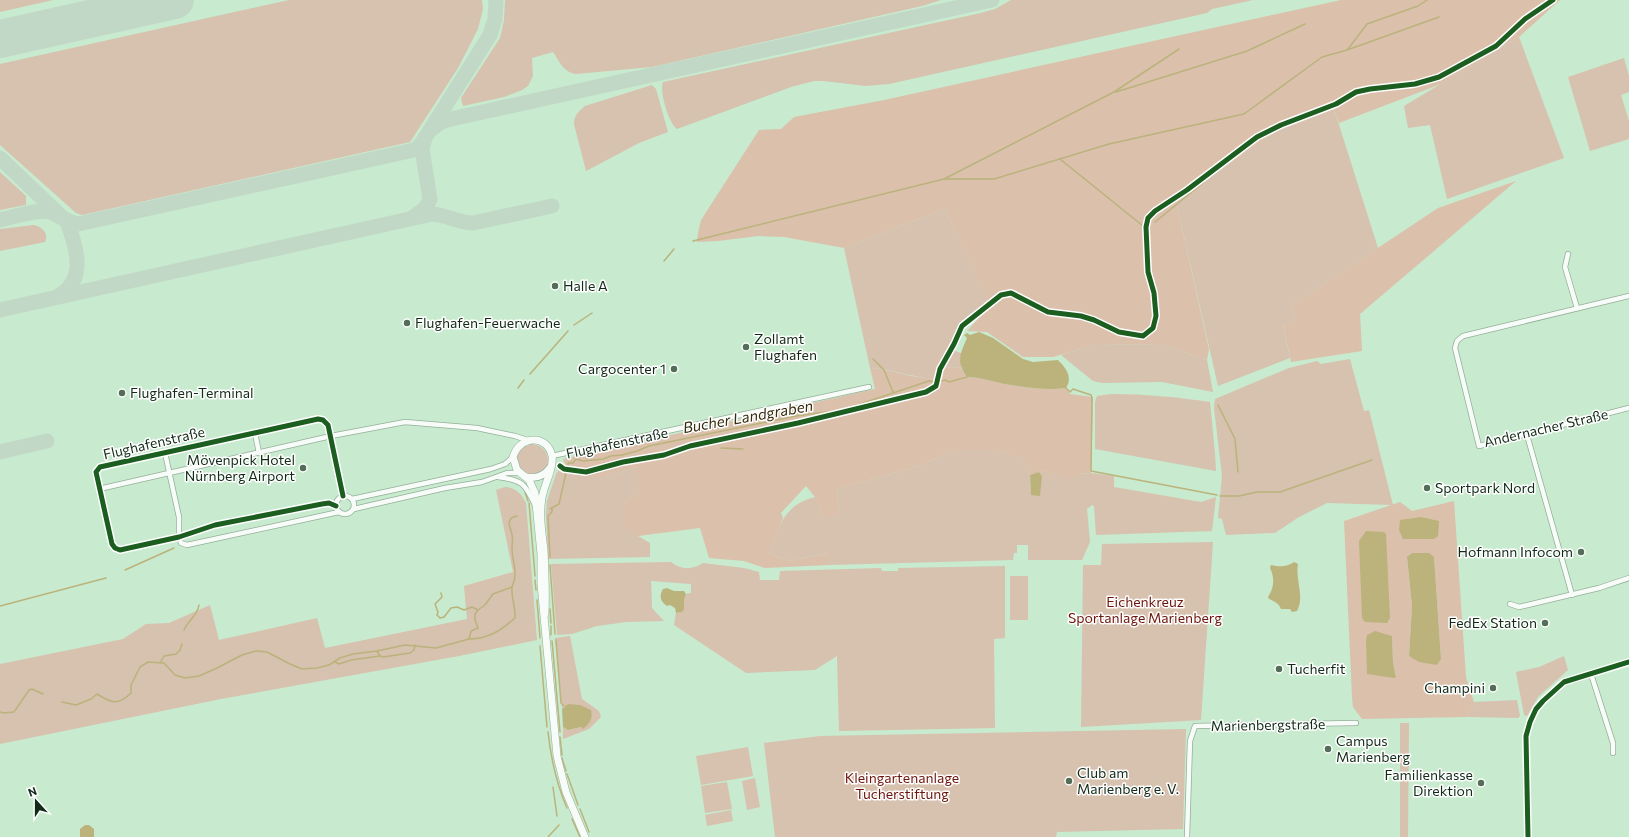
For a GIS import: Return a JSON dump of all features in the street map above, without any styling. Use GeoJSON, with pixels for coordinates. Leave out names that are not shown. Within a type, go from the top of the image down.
{"type":"FeatureCollection","features":[{"type":"Feature","properties":{"kind":"main road","name":"Flughafenstraße"},"geometry":{"type":"LineString","coordinates":[[527,440],[537,440],[544,444],[552,456],[551,468],[543,491],[541,506],[546,580],[545,614]]}},
{"type":"Feature","properties":{"kind":"main road"},"geometry":{"type":"LineString","coordinates":[[520,473],[516,467],[513,457],[518,448],[527,440]]}},
{"type":"Feature","properties":{"kind":"main road","name":"Flughafenstraße"},"geometry":{"type":"LineString","coordinates":[[526,477],[534,478],[541,476],[551,468]]}},
{"type":"Feature","properties":{"kind":"main road","name":"Flughafenstraße"},"geometry":{"type":"LineString","coordinates":[[520,473],[526,477],[534,490],[538,511],[541,554],[541,584],[545,614],[557,756],[566,792],[585,837]]}},
{"type":"Feature","properties":{"kind":"street"},"geometry":{"type":"LineString","coordinates":[[1568,254],[1565,267],[1577,308]]}},
{"type":"Feature","properties":{"kind":"street","name":"Andernacher Straße"},"geometry":{"type":"LineString","coordinates":[[1629,296],[1463,336],[1457,341],[1455,348],[1479,446],[1629,408]]}},
{"type":"Feature","properties":{"kind":"street","name":"Flughafenstraße"},"geometry":{"type":"LineString","coordinates":[[552,456],[869,387]]}},
{"type":"Feature","properties":{"kind":"street","name":"Flughafenstraße"},"geometry":{"type":"LineString","coordinates":[[336,506],[329,503],[322,504],[215,525],[179,536],[120,550],[115,548],[109,532],[96,475],[97,469],[100,467],[318,419],[323,420],[328,424],[343,496]]}},
{"type":"Feature","properties":{"kind":"street","name":"Flughafenstraße"},"geometry":{"type":"LineString","coordinates":[[99,489],[331,436],[405,422],[477,428],[527,440]]}},
{"type":"Feature","properties":{"kind":"street"},"geometry":{"type":"LineString","coordinates":[[255,433],[259,453]]}},
{"type":"Feature","properties":{"kind":"street"},"geometry":{"type":"LineString","coordinates":[[1527,435],[1572,595]]}},
{"type":"Feature","properties":{"kind":"street","name":"Flughafenstraße"},"geometry":{"type":"LineString","coordinates":[[165,453],[179,517],[179,536],[181,543],[187,545],[339,512],[346,514],[354,509],[444,488],[482,482],[507,473],[520,473]]}},
{"type":"Feature","properties":{"kind":"street"},"geometry":{"type":"LineString","coordinates":[[352,499],[490,469],[505,464],[513,457]]}},
{"type":"Feature","properties":{"kind":"street","name":"Flughafenstraße"},"geometry":{"type":"LineString","coordinates":[[495,477],[515,480],[523,484],[538,511]]}},
{"type":"Feature","properties":{"kind":"street"},"geometry":{"type":"LineString","coordinates":[[339,512],[336,506],[339,499],[343,496],[348,496],[352,499],[354,509]]}},
{"type":"Feature","properties":{"kind":"street"},"geometry":{"type":"LineString","coordinates":[[1510,604],[1519,607],[1599,588],[1629,578]]}},
{"type":"Feature","properties":{"kind":"street"},"geometry":{"type":"LineString","coordinates":[[1574,680],[1629,662]]}},
{"type":"Feature","properties":{"kind":"street"},"geometry":{"type":"LineString","coordinates":[[1591,674],[1613,743],[1613,753]]}},
{"type":"Feature","properties":{"kind":"street"},"geometry":{"type":"LineString","coordinates":[[1528,837],[1526,736],[1536,709],[1564,682]]}},
{"type":"Feature","properties":{"kind":"street","name":"Marienbergstraße"},"geometry":{"type":"LineString","coordinates":[[1187,837],[1190,741],[1195,726],[1356,723]]}},
{"type":"Feature","properties":{"kind":"green space"},"geometry":{"type":"Polygon","coordinates":[[[0,0],[53,0],[0,12],[0,0]]]}},
{"type":"Feature","properties":{"kind":"green space"},"geometry":{"type":"Polygon","coordinates":[[[289,0],[482,0],[483,9],[478,29],[458,68],[410,142],[82,215],[76,213],[0,145],[0,64],[289,0]]]}},
{"type":"Feature","properties":{"kind":"green space"},"geometry":{"type":"Polygon","coordinates":[[[505,0],[941,0],[922,6],[652,67],[576,74],[565,69],[553,52],[532,58],[533,76],[528,86],[522,90],[504,97],[463,106],[461,98],[500,38],[504,20],[505,0]]]}},
{"type":"Feature","properties":{"kind":"green space"},"geometry":{"type":"Polygon","coordinates":[[[1011,0],[1253,0],[1212,9],[1207,13],[889,84],[866,86],[814,81],[791,87],[677,129],[668,114],[662,92],[663,82],[981,13],[995,9],[1011,0]]]}},
{"type":"Feature","properties":{"kind":"green space"},"geometry":{"type":"Polygon","coordinates":[[[1519,37],[1564,158],[1447,199],[1430,125],[1408,128],[1404,106],[1519,37]]]}},
{"type":"Feature","properties":{"kind":"green space"},"geometry":{"type":"Polygon","coordinates":[[[1624,58],[1629,76],[1629,92],[1621,95],[1629,121],[1629,139],[1590,151],[1568,77],[1624,58]]]}},
{"type":"Feature","properties":{"kind":"green space"},"geometry":{"type":"Polygon","coordinates":[[[652,85],[656,89],[668,132],[639,143],[586,171],[574,124],[577,114],[585,106],[652,85]]]}},
{"type":"Feature","properties":{"kind":"green space"},"geometry":{"type":"Polygon","coordinates":[[[1334,109],[1378,248],[1292,305],[1295,321],[1283,325],[1290,358],[1218,386],[1176,201],[1279,129],[1334,109]]]}},
{"type":"Feature","properties":{"kind":"green space"},"geometry":{"type":"Polygon","coordinates":[[[0,172],[26,196],[26,205],[0,210],[0,172]]]}},
{"type":"Feature","properties":{"kind":"green space"},"geometry":{"type":"Polygon","coordinates":[[[945,209],[989,303],[962,323],[940,364],[936,379],[870,368],[844,248],[945,209]]]}},
{"type":"Feature","properties":{"kind":"green space"},"geometry":{"type":"Polygon","coordinates":[[[34,225],[40,227],[44,231],[46,236],[45,242],[0,251],[0,229],[34,225]]]}},
{"type":"Feature","properties":{"kind":"green space"},"geometry":{"type":"Polygon","coordinates":[[[1097,344],[1163,345],[1207,360],[1213,392],[1162,382],[1102,383],[1093,381],[1061,355],[1097,344]]]}},
{"type":"Feature","properties":{"kind":"green space"},"geometry":{"type":"Polygon","coordinates":[[[952,350],[961,353],[961,368],[943,367],[952,350]]]}},
{"type":"Feature","properties":{"kind":"green space"},"geometry":{"type":"Polygon","coordinates":[[[1350,359],[1364,411],[1369,410],[1393,505],[1327,503],[1299,517],[1275,533],[1226,535],[1222,519],[1218,518],[1222,476],[1214,408],[1215,399],[1289,368],[1317,361],[1321,364],[1350,359]]]}},
{"type":"Feature","properties":{"kind":"green space"},"geometry":{"type":"Polygon","coordinates":[[[1111,394],[1160,396],[1210,402],[1216,471],[1095,449],[1095,402],[1097,396],[1111,394]]]}},
{"type":"Feature","properties":{"kind":"green space"},"geometry":{"type":"Polygon","coordinates":[[[532,444],[541,447],[544,450],[548,460],[546,469],[530,477],[519,471],[516,455],[523,447],[532,444]]]}},
{"type":"Feature","properties":{"kind":"green space"},"geometry":{"type":"Polygon","coordinates":[[[954,450],[997,450],[1028,460],[1031,494],[1042,476],[1039,472],[1043,471],[1071,479],[1079,474],[1091,473],[1114,476],[1114,487],[1201,502],[1216,497],[1212,531],[1096,535],[1094,506],[1092,505],[1087,509],[1090,542],[1082,560],[1028,560],[1028,545],[1017,545],[1017,553],[1014,553],[1013,560],[829,565],[827,553],[790,561],[769,554],[784,518],[789,511],[804,501],[815,497],[822,516],[839,516],[837,489],[919,466],[954,450]]]}},
{"type":"Feature","properties":{"kind":"green space"},"geometry":{"type":"Polygon","coordinates":[[[637,467],[637,493],[623,503],[638,536],[650,543],[650,557],[548,559],[546,513],[547,501],[556,474],[559,470],[606,477],[637,467]]]}},
{"type":"Feature","properties":{"kind":"green space"},"geometry":{"type":"Polygon","coordinates":[[[505,487],[518,492],[526,503],[537,640],[459,656],[221,699],[0,744],[0,664],[123,639],[146,624],[169,623],[210,605],[219,640],[317,618],[325,648],[467,619],[464,586],[513,572],[496,490],[505,487]]]}},
{"type":"Feature","properties":{"kind":"green space","name":"Eichenkreuz Sportanlage Marienberg"},"geometry":{"type":"Polygon","coordinates":[[[1213,542],[1201,720],[1081,727],[1083,565],[1101,565],[1102,544],[1213,542]]]}},
{"type":"Feature","properties":{"kind":"green space"},"geometry":{"type":"Polygon","coordinates":[[[671,562],[682,568],[691,568],[703,563],[744,568],[759,572],[760,580],[779,580],[780,571],[881,568],[882,571],[898,571],[898,568],[1005,566],[1005,638],[994,639],[995,728],[839,731],[837,656],[815,670],[746,673],[674,625],[676,613],[684,610],[684,600],[686,594],[691,593],[691,584],[651,581],[652,608],[664,621],[626,622],[597,626],[572,634],[557,635],[551,564],[671,562]]]}},
{"type":"Feature","properties":{"kind":"green space"},"geometry":{"type":"Polygon","coordinates":[[[1010,576],[1028,576],[1028,620],[1010,620],[1010,576]]]}},
{"type":"Feature","properties":{"kind":"green space"},"geometry":{"type":"Polygon","coordinates":[[[570,636],[582,699],[599,711],[601,717],[589,729],[563,739],[563,727],[568,730],[581,727],[564,706],[562,709],[555,638],[570,636]]]}},
{"type":"Feature","properties":{"kind":"green space"},"geometry":{"type":"Polygon","coordinates":[[[1564,656],[1568,670],[1538,697],[1527,716],[1524,715],[1516,672],[1539,667],[1564,656]]]}},
{"type":"Feature","properties":{"kind":"green space"},"geometry":{"type":"Polygon","coordinates":[[[1517,700],[1520,716],[1518,718],[1466,717],[1474,702],[1517,700]]]}},
{"type":"Feature","properties":{"kind":"green space"},"geometry":{"type":"Polygon","coordinates":[[[1400,723],[1409,723],[1408,837],[1400,837],[1400,723]]]}},
{"type":"Feature","properties":{"kind":"green space","name":"Kleingartenanlage Tucherstiftung"},"geometry":{"type":"Polygon","coordinates":[[[1186,729],[1183,829],[1057,832],[1056,837],[775,837],[764,743],[820,736],[1186,729]]]}},
{"type":"Feature","properties":{"kind":"green space"},"geometry":{"type":"Polygon","coordinates":[[[748,747],[753,776],[701,785],[696,756],[748,747]]]}},
{"type":"Feature","properties":{"kind":"green space"},"geometry":{"type":"Polygon","coordinates":[[[755,778],[760,807],[747,810],[742,781],[755,778]]]}},
{"type":"Feature","properties":{"kind":"green space"},"geometry":{"type":"Polygon","coordinates":[[[727,782],[732,809],[705,813],[701,786],[727,782]]]}},
{"type":"Feature","properties":{"kind":"green space"},"geometry":{"type":"Polygon","coordinates":[[[731,810],[733,821],[707,826],[705,815],[731,810]]]}},
{"type":"Feature","properties":{"kind":"shaded area"},"geometry":{"type":"Polygon","coordinates":[[[1341,0],[1560,0],[1519,37],[1441,84],[1339,123],[1334,109],[1279,129],[1176,201],[1209,349],[1207,360],[1163,345],[1098,344],[1053,357],[1023,357],[987,332],[967,331],[990,306],[945,209],[844,248],[784,237],[758,236],[697,242],[701,220],[759,130],[781,129],[794,117],[884,100],[1341,0]]]}},
{"type":"Feature","properties":{"kind":"shaded area"},"geometry":{"type":"Polygon","coordinates":[[[1516,181],[1360,314],[1362,351],[1291,362],[1283,324],[1295,321],[1292,305],[1438,208],[1516,181]]]}},
{"type":"Feature","properties":{"kind":"shaded area"},"geometry":{"type":"Polygon","coordinates":[[[979,332],[993,338],[1023,359],[1033,362],[1058,360],[1064,366],[1069,376],[1066,388],[1035,388],[1004,384],[981,378],[967,377],[961,367],[960,362],[962,349],[967,338],[964,335],[967,333],[970,335],[979,332]]]}},
{"type":"Feature","properties":{"kind":"shaded area"},"geometry":{"type":"Polygon","coordinates":[[[943,367],[961,368],[967,377],[981,378],[1004,384],[1035,388],[1066,388],[1070,394],[1093,397],[1091,473],[1079,474],[1071,480],[1043,471],[1030,475],[1027,460],[997,450],[954,450],[919,466],[837,489],[839,516],[822,516],[815,497],[806,486],[781,513],[783,518],[769,554],[790,561],[828,553],[829,565],[765,568],[744,561],[709,558],[700,528],[638,536],[624,523],[623,503],[637,493],[637,467],[606,477],[582,478],[577,473],[569,472],[570,467],[565,465],[563,459],[875,389],[870,368],[924,378],[940,378],[943,367]]]}},
{"type":"Feature","properties":{"kind":"shaded area"},"geometry":{"type":"Polygon","coordinates":[[[1039,472],[1042,476],[1040,496],[1031,495],[1030,475],[1039,472]]]}},
{"type":"Feature","properties":{"kind":"shaded area"},"geometry":{"type":"Polygon","coordinates":[[[1454,501],[1466,677],[1474,702],[1466,717],[1362,719],[1353,707],[1352,697],[1344,521],[1400,502],[1412,511],[1454,501]],[[1434,557],[1407,558],[1412,606],[1409,656],[1437,665],[1441,659],[1434,557]],[[1367,635],[1396,676],[1393,663],[1392,636],[1367,635]]]}},
{"type":"Feature","properties":{"kind":"shaded area"},"geometry":{"type":"Polygon","coordinates":[[[1421,517],[1439,521],[1438,536],[1434,539],[1403,539],[1399,530],[1400,520],[1421,517]]]}},
{"type":"Feature","properties":{"kind":"shaded area"},"geometry":{"type":"Polygon","coordinates":[[[1366,531],[1384,532],[1386,534],[1390,618],[1387,623],[1365,622],[1362,618],[1359,541],[1366,531]]]}},
{"type":"Feature","properties":{"kind":"shaded area"},"geometry":{"type":"Polygon","coordinates":[[[1412,553],[1429,553],[1434,557],[1441,659],[1437,665],[1419,662],[1409,656],[1412,606],[1407,557],[1412,553]]]}},
{"type":"Feature","properties":{"kind":"shaded area"},"geometry":{"type":"Polygon","coordinates":[[[1294,562],[1298,564],[1297,570],[1300,600],[1297,611],[1292,612],[1290,609],[1281,609],[1278,604],[1268,597],[1272,590],[1273,583],[1273,575],[1270,568],[1271,565],[1283,566],[1294,562]]]}},
{"type":"Feature","properties":{"kind":"shaded area"},"geometry":{"type":"Polygon","coordinates":[[[667,588],[674,591],[684,591],[686,594],[684,600],[684,610],[682,612],[676,613],[675,608],[670,605],[667,606],[663,602],[661,596],[662,592],[663,589],[667,588]]]}},
{"type":"Feature","properties":{"kind":"shaded area"},"geometry":{"type":"Polygon","coordinates":[[[1375,631],[1392,636],[1393,663],[1396,677],[1394,678],[1367,674],[1366,640],[1367,635],[1375,631]]]}},
{"type":"Feature","properties":{"kind":"shaded area"},"geometry":{"type":"Polygon","coordinates":[[[568,704],[580,705],[591,710],[592,716],[590,721],[583,729],[581,727],[568,730],[563,727],[562,709],[568,704]]]}},
{"type":"Feature","properties":{"kind":"shaded area"},"geometry":{"type":"Polygon","coordinates":[[[85,825],[89,825],[94,829],[94,837],[80,837],[80,829],[85,825]]]}},
{"type":"Feature","properties":{"kind":"waterway"},"geometry":{"type":"LineString","coordinates":[[1348,49],[1367,24],[1418,6],[1427,0]]}},
{"type":"Feature","properties":{"kind":"waterway"},"geometry":{"type":"LineString","coordinates":[[944,179],[994,179],[1109,144],[1244,114],[1322,57],[1347,50],[1439,17]]}},
{"type":"Feature","properties":{"kind":"waterway"},"geometry":{"type":"LineString","coordinates":[[1116,92],[1247,51],[1305,24]]}},
{"type":"Feature","properties":{"kind":"waterway"},"geometry":{"type":"LineString","coordinates":[[693,241],[944,179],[1114,92],[1179,49]]}},
{"type":"Feature","properties":{"kind":"waterway"},"geometry":{"type":"LineString","coordinates":[[1060,159],[1143,226]]}},
{"type":"Feature","properties":{"kind":"waterway"},"geometry":{"type":"LineString","coordinates":[[1155,222],[1204,182]]}},
{"type":"Feature","properties":{"kind":"waterway"},"geometry":{"type":"LineString","coordinates":[[664,261],[674,249]]}},
{"type":"Feature","properties":{"kind":"waterway"},"geometry":{"type":"LineString","coordinates":[[574,325],[592,313]]}},
{"type":"Feature","properties":{"kind":"waterway"},"geometry":{"type":"LineString","coordinates":[[530,374],[568,331]]}},
{"type":"Feature","properties":{"kind":"waterway"},"geometry":{"type":"LineString","coordinates":[[873,359],[884,370],[893,392]]}},
{"type":"Feature","properties":{"kind":"waterway","name":"Bucher Landgraben"},"geometry":{"type":"LineString","coordinates":[[940,381],[945,380],[949,382],[967,377]]}},
{"type":"Feature","properties":{"kind":"waterway"},"geometry":{"type":"LineString","coordinates":[[518,388],[524,380]]}},
{"type":"Feature","properties":{"kind":"waterway","name":"Bucher Landgraben"},"geometry":{"type":"LineString","coordinates":[[568,466],[568,463],[573,463],[576,459],[583,461],[603,459],[637,451],[649,446],[796,416],[842,410],[929,381],[935,382]]}},
{"type":"Feature","properties":{"kind":"waterway","name":"Bucher Landgraben"},"geometry":{"type":"LineString","coordinates":[[1066,388],[1070,392],[1073,389],[1091,395],[1092,398],[1091,471],[1217,495]]}},
{"type":"Feature","properties":{"kind":"waterway"},"geometry":{"type":"LineString","coordinates":[[1218,405],[1235,439],[1238,472]]}},
{"type":"Feature","properties":{"kind":"waterway"},"geometry":{"type":"LineString","coordinates":[[721,448],[743,449]]}},
{"type":"Feature","properties":{"kind":"waterway","name":"Bucher Landgraben"},"geometry":{"type":"LineString","coordinates":[[1220,496],[1239,496],[1257,492],[1280,492],[1372,460]]}},
{"type":"Feature","properties":{"kind":"waterway","name":"Bucher Landgraben"},"geometry":{"type":"LineString","coordinates":[[550,509],[559,504],[566,473]]}},
{"type":"Feature","properties":{"kind":"waterway"},"geometry":{"type":"LineString","coordinates":[[525,492],[528,501]]}},
{"type":"Feature","properties":{"kind":"waterway"},"geometry":{"type":"LineString","coordinates":[[529,503],[535,576]]}},
{"type":"Feature","properties":{"kind":"waterway"},"geometry":{"type":"LineString","coordinates":[[550,557],[548,516],[552,512],[552,508]]}},
{"type":"Feature","properties":{"kind":"waterway","name":"Bucher Landgraben"},"geometry":{"type":"LineString","coordinates":[[62,702],[76,705],[91,699],[97,694],[114,702],[122,700],[131,693],[131,685],[140,667],[148,662],[164,663],[175,675],[185,678],[199,676],[242,655],[256,651],[267,652],[302,669],[317,668],[329,665],[340,658],[353,654],[405,645],[436,648],[469,639],[471,631],[478,628],[475,620],[475,614],[478,610],[485,605],[493,594],[512,587],[514,582],[515,572],[512,553],[512,533],[509,522],[511,518],[517,516]]}},
{"type":"Feature","properties":{"kind":"waterway","name":"Bucher Landgraben"},"geometry":{"type":"LineString","coordinates":[[125,570],[174,548]]}},
{"type":"Feature","properties":{"kind":"waterway"},"geometry":{"type":"LineString","coordinates":[[550,565],[555,634]]}},
{"type":"Feature","properties":{"kind":"waterway","name":"Bucher Landgraben"},"geometry":{"type":"LineString","coordinates":[[0,606],[106,578]]}},
{"type":"Feature","properties":{"kind":"waterway"},"geometry":{"type":"LineString","coordinates":[[535,580],[536,590]]}},
{"type":"Feature","properties":{"kind":"waterway","name":"Bucher Landgraben"},"geometry":{"type":"LineString","coordinates":[[469,639],[489,636],[515,618],[512,587]]}},
{"type":"Feature","properties":{"kind":"waterway"},"geometry":{"type":"LineString","coordinates":[[441,593],[442,597],[435,604],[438,612],[437,615],[440,618],[444,617],[451,608],[457,607],[464,610],[472,607],[478,610]]}},
{"type":"Feature","properties":{"kind":"waterway"},"geometry":{"type":"LineString","coordinates":[[537,600],[540,638]]}},
{"type":"Feature","properties":{"kind":"waterway"},"geometry":{"type":"LineString","coordinates":[[184,630],[196,613],[199,605]]}},
{"type":"Feature","properties":{"kind":"waterway"},"geometry":{"type":"LineString","coordinates":[[550,609],[551,623]]}},
{"type":"Feature","properties":{"kind":"waterway"},"geometry":{"type":"LineString","coordinates":[[551,626],[551,635]]}},
{"type":"Feature","properties":{"kind":"waterway"},"geometry":{"type":"LineString","coordinates":[[556,640],[561,703],[564,706]]}},
{"type":"Feature","properties":{"kind":"waterway"},"geometry":{"type":"LineString","coordinates":[[552,641],[560,732]]}},
{"type":"Feature","properties":{"kind":"waterway"},"geometry":{"type":"LineString","coordinates":[[160,663],[164,656],[176,654],[180,650],[182,644]]}},
{"type":"Feature","properties":{"kind":"waterway","name":"Bucher Landgraben"},"geometry":{"type":"LineString","coordinates":[[377,651],[380,656],[383,657],[410,653],[414,650],[415,645]]}},
{"type":"Feature","properties":{"kind":"waterway"},"geometry":{"type":"LineString","coordinates":[[540,646],[547,727]]}},
{"type":"Feature","properties":{"kind":"waterway","name":"Bucher Landgraben"},"geometry":{"type":"LineString","coordinates":[[335,662],[339,664],[351,660],[380,656]]}},
{"type":"Feature","properties":{"kind":"waterway"},"geometry":{"type":"LineString","coordinates":[[0,712],[14,712],[29,690],[32,689],[43,694]]}},
{"type":"Feature","properties":{"kind":"waterway"},"geometry":{"type":"LineString","coordinates":[[548,732],[554,771],[567,808]]}},
{"type":"Feature","properties":{"kind":"waterway"},"geometry":{"type":"LineString","coordinates":[[560,737],[562,755]]}},
{"type":"Feature","properties":{"kind":"waterway"},"geometry":{"type":"LineString","coordinates":[[562,758],[566,771]]}},
{"type":"Feature","properties":{"kind":"waterway"},"geometry":{"type":"LineString","coordinates":[[567,774],[578,805]]}},
{"type":"Feature","properties":{"kind":"waterway"},"geometry":{"type":"LineString","coordinates":[[553,787],[557,816]]}},
{"type":"Feature","properties":{"kind":"waterway"},"geometry":{"type":"LineString","coordinates":[[580,809],[589,832]]}},
{"type":"Feature","properties":{"kind":"waterway"},"geometry":{"type":"LineString","coordinates":[[572,819],[580,837]]}},
{"type":"Feature","properties":{"kind":"waterway"},"geometry":{"type":"LineString","coordinates":[[548,837],[559,825]]}},
{"type":"Feature","properties":{"kind":"taxiway"},"geometry":{"type":"LineString","coordinates":[[0,220],[31,212],[44,211],[53,213],[70,222],[78,224],[414,150],[418,148],[425,138],[490,35],[495,19],[496,0]]}},
{"type":"Feature","properties":{"kind":"taxiway"},"geometry":{"type":"LineString","coordinates":[[431,130],[441,122],[451,119],[992,0]]}},
{"type":"Feature","properties":{"kind":"taxiway"},"geometry":{"type":"LineString","coordinates":[[413,217],[423,210],[430,199],[422,149],[425,138]]}},
{"type":"Feature","properties":{"kind":"taxiway"},"geometry":{"type":"LineString","coordinates":[[0,158],[67,222],[76,253],[76,272],[73,281],[67,289],[58,296]]}},
{"type":"Feature","properties":{"kind":"taxiway"},"geometry":{"type":"LineString","coordinates":[[0,310],[432,214],[473,223],[552,206]]}},
{"type":"Feature","properties":{"kind":"taxiway"},"geometry":{"type":"LineString","coordinates":[[0,452],[47,441]]}},
{"type":"Feature","properties":{"kind":"runway"},"geometry":{"type":"LineString","coordinates":[[0,39],[175,0]]}},
{"type":"Feature","properties":{"kind":"cycle path"},"geometry":{"type":"LineString","coordinates":[[560,466],[564,469],[586,472],[623,462],[664,455],[690,446],[798,423],[926,392],[936,386],[940,369],[962,326],[1001,295],[1011,293],[1048,312],[1081,316],[1094,320],[1119,332],[1143,336],[1153,328],[1156,316],[1154,293],[1148,272],[1146,227],[1148,218],[1155,211],[1187,190],[1257,137],[1281,125],[1336,104],[1356,92],[1415,84],[1439,77],[1496,46],[1525,19],[1553,0]]}},
{"type":"Feature","properties":{"kind":"cycle path"},"geometry":{"type":"LineString","coordinates":[[336,506],[329,503],[322,504],[215,525],[179,537],[120,550],[115,548],[112,544],[96,472],[100,467],[318,419],[323,420],[328,425],[343,496]]}},
{"type":"Feature","properties":{"kind":"cycle path"},"geometry":{"type":"LineString","coordinates":[[1528,837],[1526,736],[1536,709],[1564,682],[1629,662]]}},
{"type":"Feature","properties":{"kind":"place","name":"Halle A"},"geometry":{"type":"Point","coordinates":[555,286]}},
{"type":"Feature","properties":{"kind":"place","name":"Flughafen-Feuerwache"},"geometry":{"type":"Point","coordinates":[407,323]}},
{"type":"Feature","properties":{"kind":"place","name":"Zollamt Flughafen"},"geometry":{"type":"Point","coordinates":[746,347]}},
{"type":"Feature","properties":{"kind":"place","name":"Cargocenter 1"},"geometry":{"type":"Point","coordinates":[674,369]}},
{"type":"Feature","properties":{"kind":"place","name":"Flughafen-Terminal"},"geometry":{"type":"Point","coordinates":[122,393]}},
{"type":"Feature","properties":{"kind":"place","name":"Mövenpick Hotel Nürnberg Airport"},"geometry":{"type":"Point","coordinates":[303,468]}},
{"type":"Feature","properties":{"kind":"place","name":"Sportpark Nord"},"geometry":{"type":"Point","coordinates":[1427,488]}},
{"type":"Feature","properties":{"kind":"place","name":"Hofmann Infocom"},"geometry":{"type":"Point","coordinates":[1581,552]}},
{"type":"Feature","properties":{"kind":"place","name":"FedEx Station"},"geometry":{"type":"Point","coordinates":[1545,623]}},
{"type":"Feature","properties":{"kind":"place","name":"Tucherfit"},"geometry":{"type":"Point","coordinates":[1279,669]}},
{"type":"Feature","properties":{"kind":"place","name":"Champini"},"geometry":{"type":"Point","coordinates":[1493,688]}},
{"type":"Feature","properties":{"kind":"place","name":"Campus Marienberg"},"geometry":{"type":"Point","coordinates":[1328,749]}},
{"type":"Feature","properties":{"kind":"place","name":"Club am Marienberg e. V."},"geometry":{"type":"Point","coordinates":[1069,781]}},
{"type":"Feature","properties":{"kind":"place","name":"Familienkasse Direktion"},"geometry":{"type":"Point","coordinates":[1481,783]}}]}
